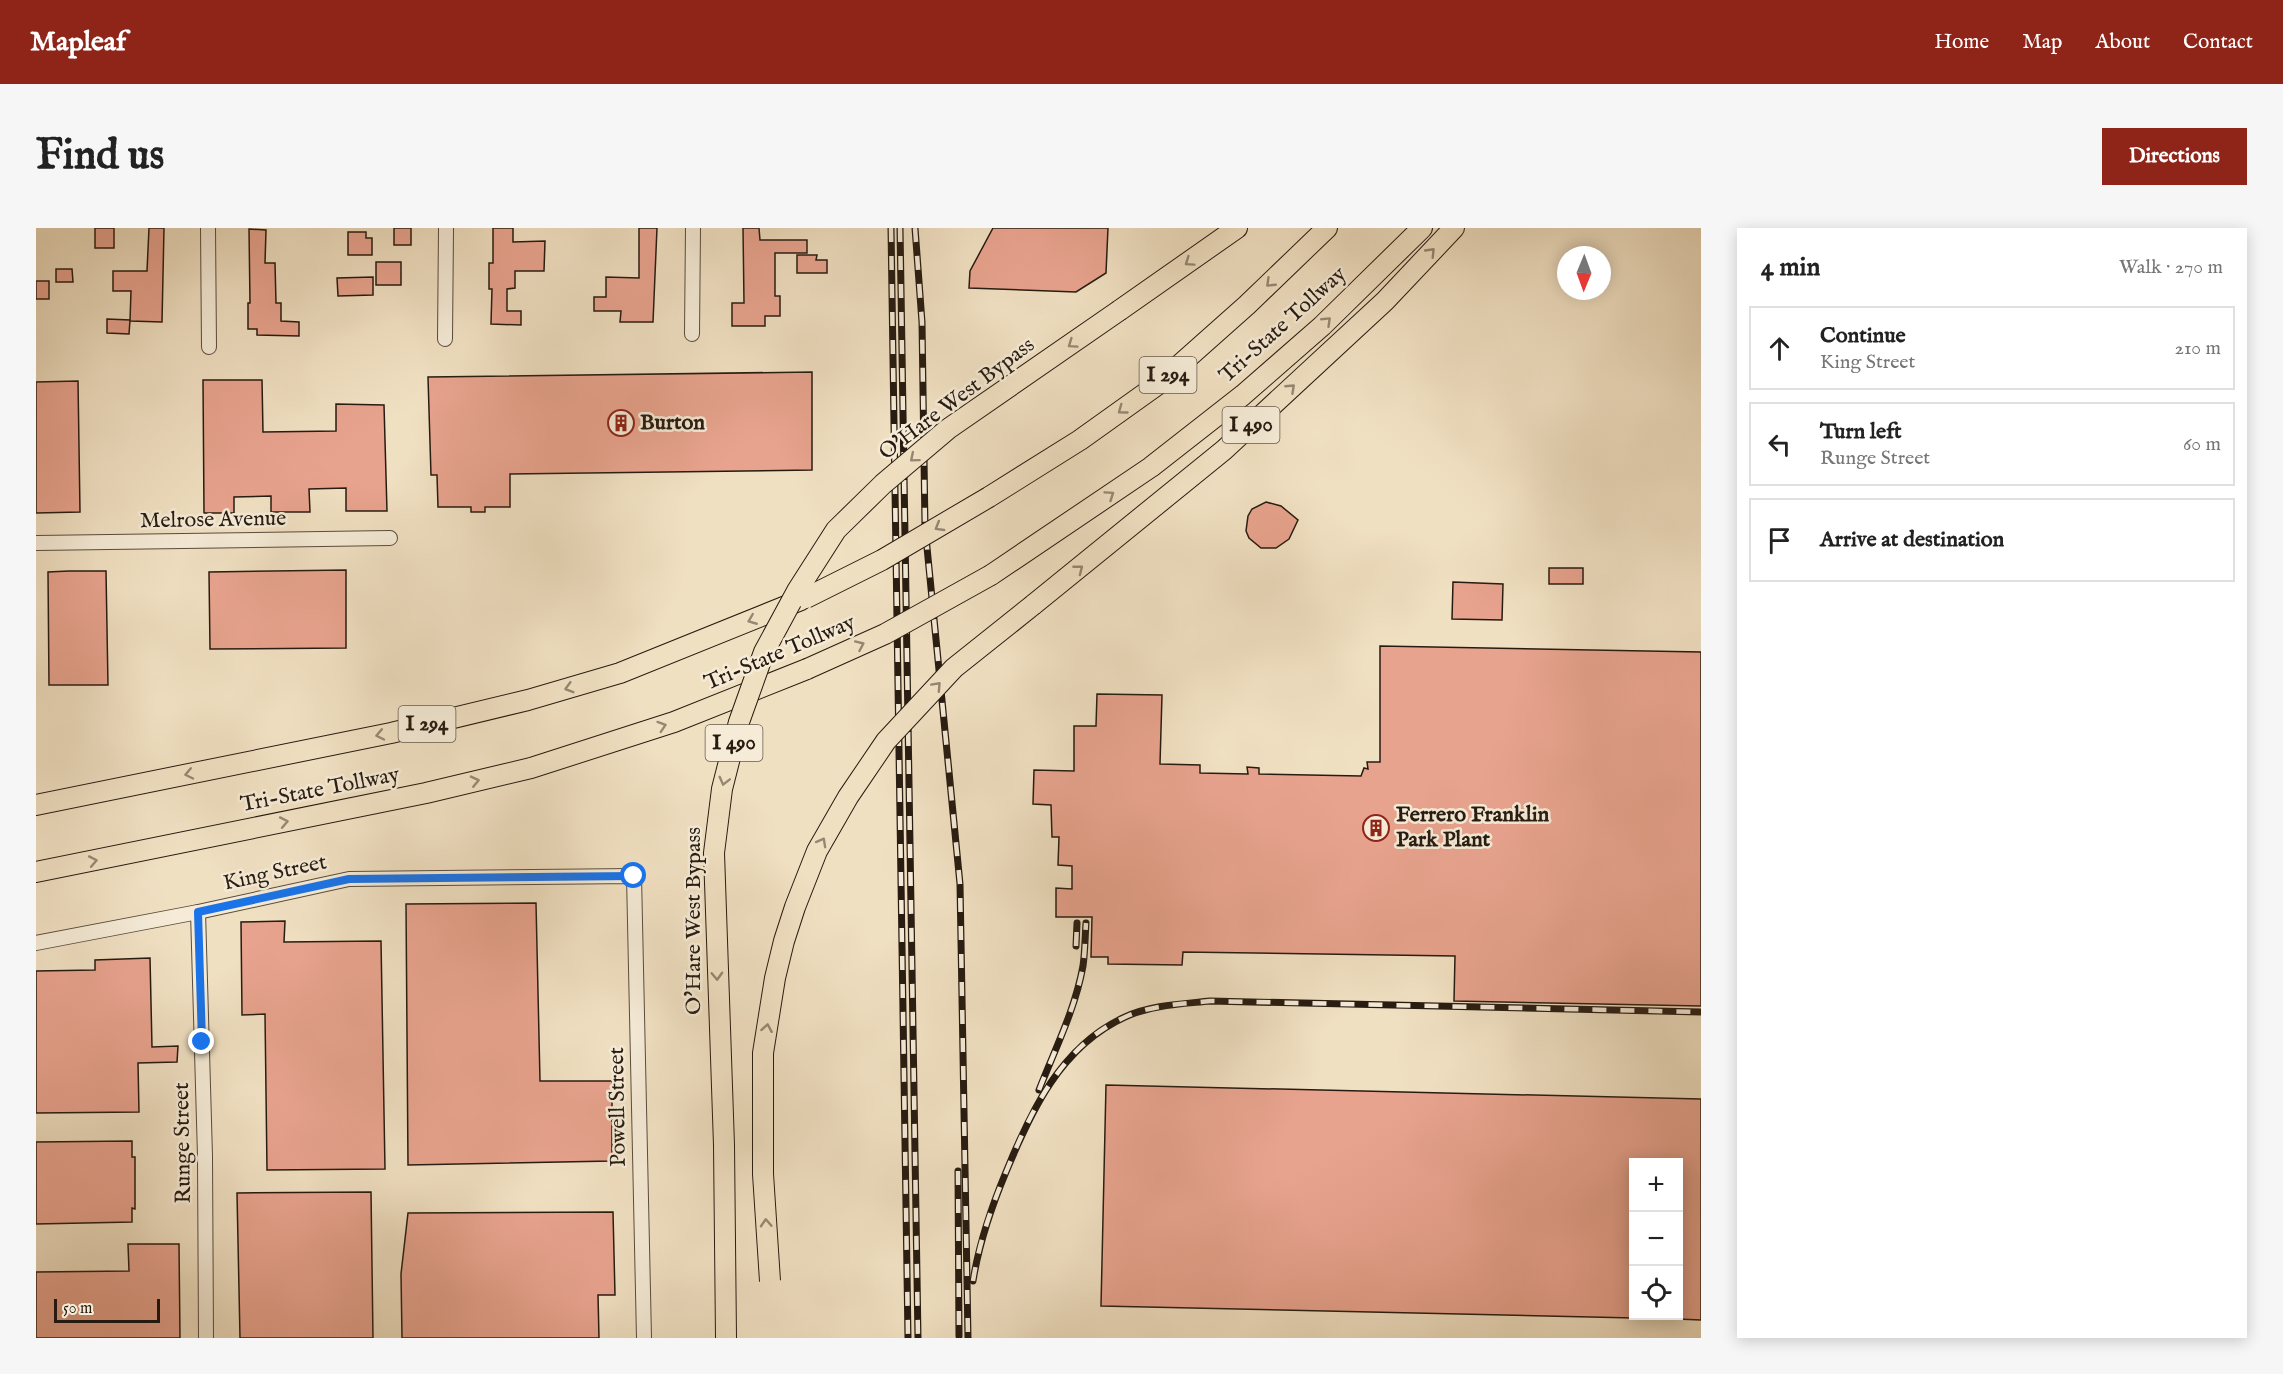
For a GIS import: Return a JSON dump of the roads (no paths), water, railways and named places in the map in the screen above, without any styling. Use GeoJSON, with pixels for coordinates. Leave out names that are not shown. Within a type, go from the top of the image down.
{"type":"FeatureCollection","features":[{"type":"Feature","properties":{"kind":"highway","name":"O'Hare West Bypass"},"geometry":{"type":"LineString","coordinates":[[726,1338],[724,1144],[714,853],[722,789],[739,722],[764,652],[796,591],[836,530],[883,484],[948,429],[1237,228]]}},
{"type":"Feature","properties":{"kind":"highway","name":"Tri-State Tollway"},"geometry":{"type":"LineString","coordinates":[[36,806],[391,733],[528,700],[620,673],[806,598],[882,560],[1080,440],[1157,384],[1247,305],[1327,228]]}},
{"type":"Feature","properties":{"kind":"highway","name":"Tri-State Tollway"},"geometry":{"type":"LineString","coordinates":[[36,872],[426,793],[531,768],[674,722],[807,669],[885,634],[991,575],[1152,467],[1243,395],[1322,326],[1422,228]]}},
{"type":"Feature","properties":{"kind":"highway","name":"I 490"},"geometry":{"type":"LineString","coordinates":[[770,1281],[764,1174],[763,1053],[780,960],[795,907],[817,851],[848,797],[886,741],[954,669],[1224,450],[1385,301],[1454,228]]}},
{"type":"Feature","properties":{"kind":"street"},"geometry":{"type":"LineString","coordinates":[[208,228],[209,347]]}},
{"type":"Feature","properties":{"kind":"street"},"geometry":{"type":"LineString","coordinates":[[445,339],[446,228]]}},
{"type":"Feature","properties":{"kind":"street"},"geometry":{"type":"LineString","coordinates":[[692,334],[693,228]]}},
{"type":"Feature","properties":{"kind":"street","name":"Melrose Avenue"},"geometry":{"type":"LineString","coordinates":[[36,543],[390,538]]}},
{"type":"Feature","properties":{"kind":"street","name":"King Street"},"geometry":{"type":"LineString","coordinates":[[36,943],[198,912],[349,879],[634,876]]}},
{"type":"Feature","properties":{"kind":"street","name":"Powell Street"},"geometry":{"type":"LineString","coordinates":[[634,876],[644,1338]]}},
{"type":"Feature","properties":{"kind":"street","name":"Runge Street"},"geometry":{"type":"LineString","coordinates":[[198,912],[205,1156],[206,1338]]}},
{"type":"Feature","properties":{"kind":"railway"},"geometry":{"type":"LineString","coordinates":[[891,228],[908,1338]]}},
{"type":"Feature","properties":{"kind":"railway"},"geometry":{"type":"LineString","coordinates":[[900,228],[918,1338]]}},
{"type":"Feature","properties":{"kind":"railway"},"geometry":{"type":"LineString","coordinates":[[915,228],[922,322],[925,527],[960,884],[968,1338]]}},
{"type":"Feature","properties":{"kind":"railway"},"geometry":{"type":"LineString","coordinates":[[1076,946],[1077,923]]}},
{"type":"Feature","properties":{"kind":"railway"},"geometry":{"type":"LineString","coordinates":[[1039,1090],[1075,998],[1083,966],[1086,923]]}},
{"type":"Feature","properties":{"kind":"railway"},"geometry":{"type":"LineString","coordinates":[[973,1281],[982,1239],[995,1199],[1026,1126],[1038,1104],[1066,1063],[1083,1045],[1103,1029],[1135,1013],[1167,1006],[1210,1001],[1701,1012]]}},
{"type":"Feature","properties":{"kind":"railway"},"geometry":{"type":"LineString","coordinates":[[958,1171],[959,1336]]}},
{"type":"Feature","properties":{"kind":"place","name":"Burton"},"geometry":{"type":"Point","coordinates":[621,423]}},
{"type":"Feature","properties":{"kind":"place","name":"Ferrero Franklin Park Plant"},"geometry":{"type":"Point","coordinates":[1376,828]}}]}
